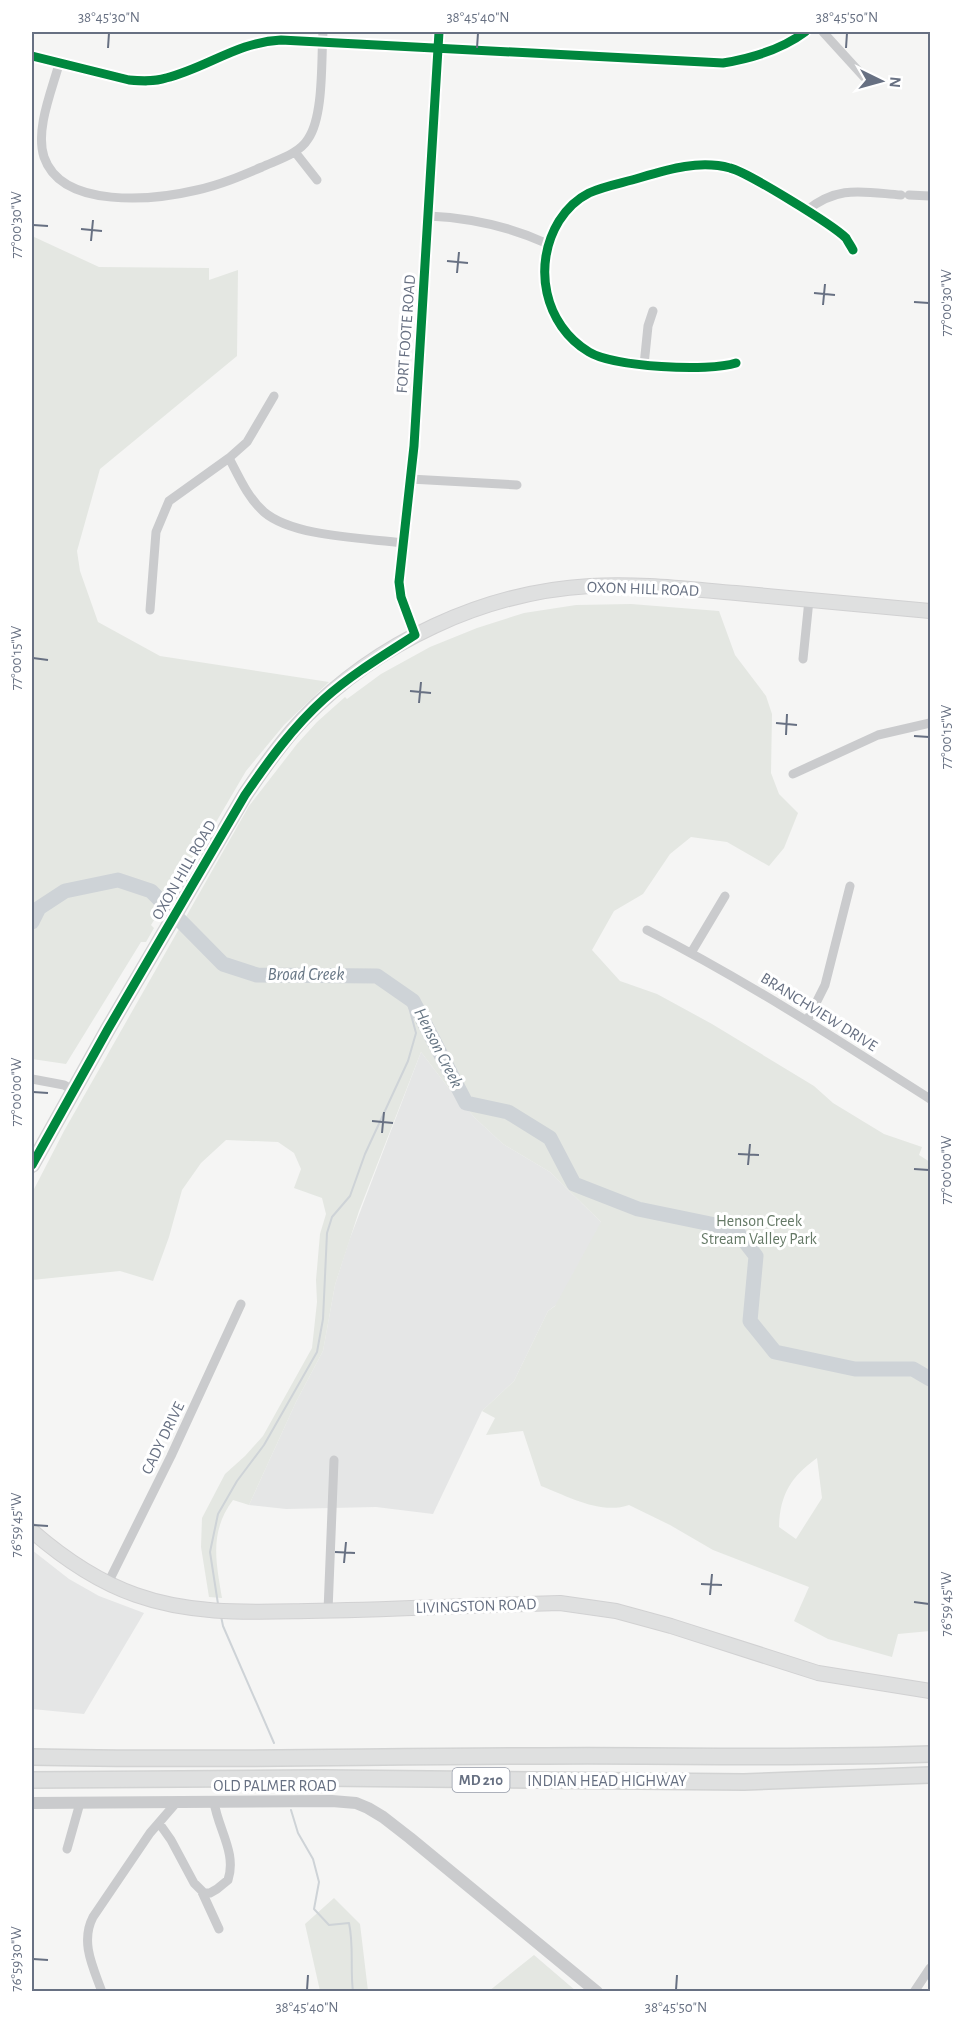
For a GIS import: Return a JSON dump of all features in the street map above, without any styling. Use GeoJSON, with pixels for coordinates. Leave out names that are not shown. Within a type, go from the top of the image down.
{"type":"FeatureCollection","features":[{"type":"Feature","properties":{"kind":"highway","name":"INDIAN HEAD HIGHWAY"},"geometry":{"type":"LineString","coordinates":[[32,1757],[177,1760],[237,1757],[545,1755],[864,1757],[930,1754]]}},
{"type":"Feature","properties":{"kind":"highway","name":"INDIAN HEAD HIGHWAY"},"geometry":{"type":"LineString","coordinates":[[32,1780],[321,1778],[744,1782],[930,1775]]}},
{"type":"Feature","properties":{"kind":"main road","name":"OXON HILL ROAD"},"geometry":{"type":"LineString","coordinates":[[32,1165],[73,1090],[245,795],[290,734],[325,698],[381,656],[415,635],[502,601],[535,593],[591,586],[664,586],[930,611]]}},
{"type":"Feature","properties":{"kind":"main road","name":"LIVINGSTON ROAD"},"geometry":{"type":"LineString","coordinates":[[32,1531],[66,1560],[108,1583],[161,1603],[229,1612],[560,1603],[591,1606],[637,1616],[818,1673],[930,1691]]}},
{"type":"Feature","properties":{"kind":"street"},"geometry":{"type":"LineString","coordinates":[[59,63],[44,120],[41,143],[44,158],[52,171],[67,185],[88,194],[132,198],[182,194],[216,185],[295,152],[309,139],[318,117],[323,32]]}},
{"type":"Feature","properties":{"kind":"street","name":"FORT FOOTE ROAD"},"geometry":{"type":"LineString","coordinates":[[415,635],[401,597],[399,582],[414,446],[439,32]]}},
{"type":"Feature","properties":{"kind":"street"},"geometry":{"type":"LineString","coordinates":[[32,56],[129,80],[156,80],[173,76],[255,43],[281,40],[723,63],[763,54],[805,32]]}},
{"type":"Feature","properties":{"kind":"street"},"geometry":{"type":"LineString","coordinates":[[823,32],[864,77]]}},
{"type":"Feature","properties":{"kind":"street"},"geometry":{"type":"LineString","coordinates":[[295,152],[317,180]]}},
{"type":"Feature","properties":{"kind":"street"},"geometry":{"type":"LineString","coordinates":[[736,363],[711,367],[625,364],[589,353],[566,333],[553,312],[545,286],[544,272],[548,244],[566,211],[589,193],[622,182],[691,165],[720,166],[740,171],[806,211],[845,237],[853,250]]}},
{"type":"Feature","properties":{"kind":"street"},"geometry":{"type":"LineString","coordinates":[[806,211],[821,200],[839,193],[930,196]]}},
{"type":"Feature","properties":{"kind":"street"},"geometry":{"type":"LineString","coordinates":[[429,216],[459,217],[487,222],[508,227],[548,244]]}},
{"type":"Feature","properties":{"kind":"street"},"geometry":{"type":"LineString","coordinates":[[644,365],[648,326],[653,311]]}},
{"type":"Feature","properties":{"kind":"street"},"geometry":{"type":"LineString","coordinates":[[150,610],[156,532],[169,501],[229,458],[247,442],[274,396]]}},
{"type":"Feature","properties":{"kind":"street"},"geometry":{"type":"LineString","coordinates":[[229,458],[248,494],[265,513],[297,530],[403,543]]}},
{"type":"Feature","properties":{"kind":"street"},"geometry":{"type":"LineString","coordinates":[[410,479],[517,485]]}},
{"type":"Feature","properties":{"kind":"street"},"geometry":{"type":"LineString","coordinates":[[803,659],[809,600]]}},
{"type":"Feature","properties":{"kind":"street"},"geometry":{"type":"LineString","coordinates":[[793,774],[878,735],[930,723]]}},
{"type":"Feature","properties":{"kind":"street"},"geometry":{"type":"LineString","coordinates":[[807,1021],[825,985],[850,886]]}},
{"type":"Feature","properties":{"kind":"street"},"geometry":{"type":"LineString","coordinates":[[691,953],[725,896]]}},
{"type":"Feature","properties":{"kind":"street","name":"BRANCHVIEW DRIVE"},"geometry":{"type":"LineString","coordinates":[[647,930],[807,1021],[930,1099]]}},
{"type":"Feature","properties":{"kind":"street"},"geometry":{"type":"LineString","coordinates":[[32,1079],[64,1085],[73,1090]]}},
{"type":"Feature","properties":{"kind":"street","name":"CADY DRIVE"},"geometry":{"type":"LineString","coordinates":[[108,1583],[171,1456],[241,1304]]}},
{"type":"Feature","properties":{"kind":"street"},"geometry":{"type":"LineString","coordinates":[[327,1611],[334,1460]]}},
{"type":"Feature","properties":{"kind":"street","name":"OLD PALMER ROAD"},"geometry":{"type":"LineString","coordinates":[[32,1803],[332,1801],[356,1803],[383,1817],[410,1838],[597,1992]]}},
{"type":"Feature","properties":{"kind":"street"},"geometry":{"type":"LineString","coordinates":[[202,1892],[210,1893],[218,1889],[228,1880],[231,1872],[229,1849],[214,1802]]}},
{"type":"Feature","properties":{"kind":"street"},"geometry":{"type":"LineString","coordinates":[[67,1849],[80,1803]]}},
{"type":"Feature","properties":{"kind":"street"},"geometry":{"type":"LineString","coordinates":[[102,1992],[89,1955],[88,1927],[159,1823],[177,1803]]}},
{"type":"Feature","properties":{"kind":"street"},"geometry":{"type":"LineString","coordinates":[[159,1823],[194,1883],[202,1892],[219,1929]]}},
{"type":"Feature","properties":{"kind":"street"},"geometry":{"type":"LineString","coordinates":[[914,1992],[930,1968]]}},
{"type":"Feature","properties":{"kind":"shaded area"},"geometry":{"type":"Polygon","coordinates":[[[421,1052],[475,1118],[503,1144],[550,1172],[606,1227],[583,1285],[548,1311],[514,1381],[482,1411],[433,1514],[376,1507],[286,1509],[249,1505],[296,1402],[323,1351],[335,1285],[349,1241],[421,1052]]]}},
{"type":"Feature","properties":{"kind":"shaded area"},"geometry":{"type":"Polygon","coordinates":[[[32,1550],[69,1579],[99,1596],[144,1613],[84,1714],[32,1709],[32,1550]]]}},
{"type":"Feature","properties":{"kind":"green space"},"geometry":{"type":"Polygon","coordinates":[[[32,236],[99,267],[209,268],[209,280],[238,270],[237,356],[100,469],[77,551],[80,571],[98,622],[160,656],[329,682],[284,725],[246,771],[161,916],[158,914],[151,925],[154,928],[146,942],[141,942],[66,1064],[32,1059],[32,236]]]}},
{"type":"Feature","properties":{"kind":"green space","name":"Henson Creek Stream Valley Park"},"geometry":{"type":"Polygon","coordinates":[[[631,604],[719,611],[735,655],[766,696],[772,714],[771,773],[779,794],[798,813],[784,848],[769,866],[727,842],[691,837],[670,854],[643,894],[614,911],[592,950],[620,981],[657,994],[712,1024],[814,1086],[833,1103],[884,1134],[922,1147],[919,1155],[930,1162],[930,1631],[898,1634],[892,1657],[828,1639],[794,1621],[809,1587],[713,1550],[629,1505],[607,1508],[596,1506],[541,1486],[523,1431],[486,1435],[495,1418],[482,1411],[514,1381],[548,1311],[555,1306],[601,1222],[550,1172],[503,1144],[475,1118],[421,1052],[359,1211],[335,1285],[323,1351],[296,1402],[249,1505],[233,1500],[220,1524],[216,1548],[222,1598],[209,1597],[201,1547],[202,1518],[225,1474],[263,1436],[312,1348],[320,1234],[326,1214],[322,1198],[294,1188],[301,1169],[294,1153],[278,1142],[226,1140],[201,1163],[182,1190],[169,1237],[153,1281],[120,1271],[32,1280],[32,1193],[64,1131],[249,806],[297,744],[345,697],[347,699],[381,674],[430,647],[477,628],[524,613],[576,605],[631,604]],[[817,1458],[800,1472],[789,1487],[782,1505],[779,1527],[796,1539],[822,1498],[817,1458]]]}},
{"type":"Feature","properties":{"kind":"green space"},"geometry":{"type":"Polygon","coordinates":[[[334,1898],[360,1924],[368,1991],[320,1991],[305,1924],[334,1898]]]}},
{"type":"Feature","properties":{"kind":"green space"},"geometry":{"type":"Polygon","coordinates":[[[534,1955],[576,1991],[489,1991],[534,1955]]]}},
{"type":"Feature","properties":{"kind":"waterway","name":"Henson Creek"},"geometry":{"type":"LineString","coordinates":[[32,922],[39,908],[65,891],[118,880],[151,891],[223,964],[257,975],[377,976],[413,1001],[466,1103],[508,1112],[550,1138],[574,1184],[638,1209],[735,1229],[756,1256],[750,1321],[775,1352],[855,1369],[913,1369],[930,1379]]}},
{"type":"Feature","properties":{"kind":"waterway"},"geometry":{"type":"LineString","coordinates":[[218,1604],[210,1552],[218,1514],[237,1481],[264,1445],[317,1352],[323,1319],[327,1233],[332,1217],[350,1196],[365,1154],[408,1061],[416,1033],[406,996]]}},
{"type":"Feature","properties":{"kind":"waterway"},"geometry":{"type":"LineString","coordinates":[[221,1616],[223,1626],[274,1743]]}},
{"type":"Feature","properties":{"kind":"waterway"},"geometry":{"type":"LineString","coordinates":[[291,1810],[298,1833],[313,1859],[319,1882],[314,1909],[329,1925],[349,1923],[353,1992]]}},
{"type":"Feature","properties":{"kind":"cycle path"},"geometry":{"type":"LineString","coordinates":[[32,1165],[108,1029],[245,795],[263,769],[292,732],[324,699],[357,673],[415,635],[401,597],[399,582],[414,446],[439,32]]}},
{"type":"Feature","properties":{"kind":"cycle path"},"geometry":{"type":"LineString","coordinates":[[32,56],[129,80],[148,81],[181,74],[250,45],[281,40],[723,63],[766,52],[786,44],[805,32]]}},
{"type":"Feature","properties":{"kind":"cycle path"},"geometry":{"type":"LineString","coordinates":[[736,363],[705,367],[639,364],[601,357],[589,352],[574,340],[562,326],[553,310],[547,293],[545,275],[546,256],[551,238],[568,209],[585,195],[604,187],[680,167],[718,166],[739,172],[771,188],[808,211],[838,231],[846,238],[853,250]]}},
{"type":"Feature","properties":{"kind":"water label","name":"Broad Creek"},"geometry":{"type":"Point","coordinates":[306,975]}}]}
